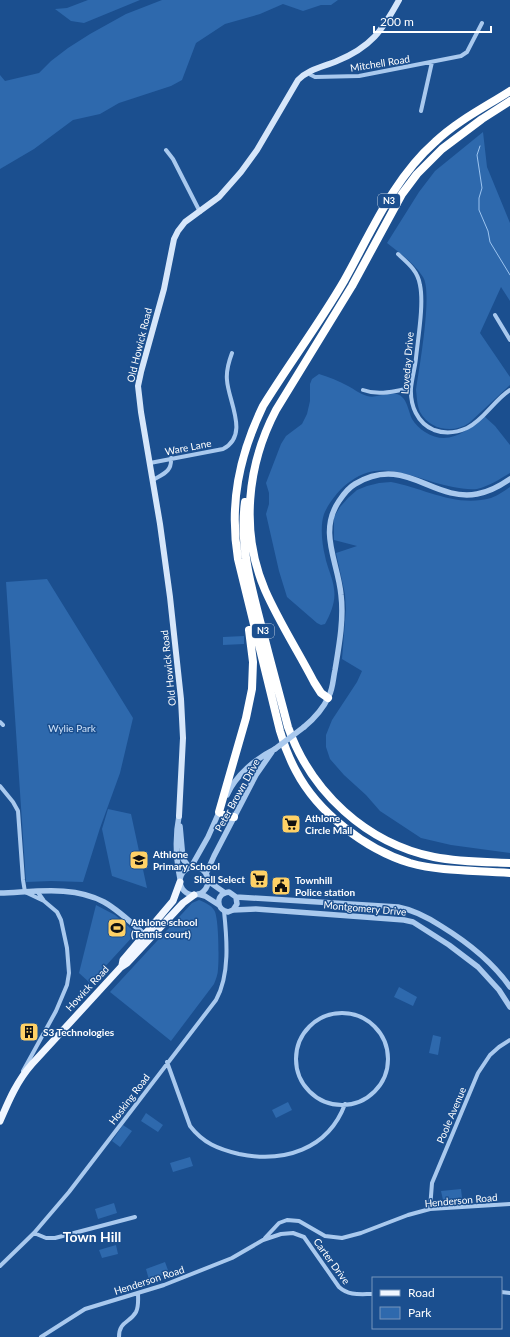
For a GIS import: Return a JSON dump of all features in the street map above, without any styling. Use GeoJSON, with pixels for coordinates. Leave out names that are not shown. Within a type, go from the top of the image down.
{"type":"FeatureCollection","features":[{"type":"Feature","properties":{"kind":"highway","name":"N3"},"geometry":{"type":"LineString","coordinates":[[510,91],[457,124],[434,142],[411,166],[396,188],[343,282],[263,406],[254,425],[241,466],[235,498],[234,531],[241,575],[283,742],[296,772],[308,790],[348,830],[367,843],[392,856],[411,863],[445,869],[510,873]]}},
{"type":"Feature","properties":{"kind":"highway","name":"N3"},"geometry":{"type":"LineString","coordinates":[[510,101],[476,123],[442,149],[417,174],[402,194],[352,286],[312,349],[270,422],[251,474],[244,506],[243,526],[244,545],[251,586],[288,727],[294,744],[313,777],[354,820],[379,836],[400,846],[435,857],[510,863]]}},
{"type":"Feature","properties":{"kind":"highway"},"geometry":{"type":"LineString","coordinates":[[251,474],[249,517],[253,552],[260,578],[272,606],[314,682],[321,692],[328,698]]}},
{"type":"Feature","properties":{"kind":"highway"},"geometry":{"type":"LineString","coordinates":[[234,817],[226,816],[219,812],[246,718],[252,689],[252,644],[241,575]]}},
{"type":"Feature","properties":{"kind":"main road","name":"Old Howick Road"},"geometry":{"type":"LineString","coordinates":[[179,816],[182,705],[170,597],[153,480],[141,412],[139,380],[164,289],[176,235],[185,222],[219,197],[241,172],[257,150],[298,80],[308,72],[336,62],[362,48],[383,28],[399,0]]}},
{"type":"Feature","properties":{"kind":"main road","name":"Howick Road"},"geometry":{"type":"LineString","coordinates":[[0,1121],[21,1076],[121,966],[127,963],[173,900],[180,881]]}},
{"type":"Feature","properties":{"kind":"main road","name":"Howick Road"},"geometry":{"type":"LineString","coordinates":[[147,937],[183,904],[196,895]]}},
{"type":"Feature","properties":{"kind":"street","name":"Mitchell Road"},"geometry":{"type":"LineString","coordinates":[[308,72],[315,77],[351,77],[432,62],[465,54],[482,23]]}},
{"type":"Feature","properties":{"kind":"street"},"geometry":{"type":"LineString","coordinates":[[421,111],[432,62]]}},
{"type":"Feature","properties":{"kind":"street"},"geometry":{"type":"LineString","coordinates":[[166,150],[173,159],[200,212]]}},
{"type":"Feature","properties":{"kind":"street","name":"Loveday Drive"},"geometry":{"type":"LineString","coordinates":[[398,254],[415,271],[418,277],[421,292],[416,359],[411,388],[414,410],[422,422],[437,431],[452,432],[469,427],[510,390]]}},
{"type":"Feature","properties":{"kind":"street"},"geometry":{"type":"LineString","coordinates":[[495,315],[510,340]]}},
{"type":"Feature","properties":{"kind":"street","name":"Ware Lane"},"geometry":{"type":"LineString","coordinates":[[150,463],[223,449],[226,447],[234,436],[237,427],[227,381],[228,366],[232,353]]}},
{"type":"Feature","properties":{"kind":"street"},"geometry":{"type":"LineString","coordinates":[[363,390],[383,393],[411,388]]}},
{"type":"Feature","properties":{"kind":"street"},"geometry":{"type":"LineString","coordinates":[[153,480],[170,469],[171,458]]}},
{"type":"Feature","properties":{"kind":"street","name":"Peter Brown Drive"},"geometry":{"type":"LineString","coordinates":[[190,867],[208,837],[230,789],[239,775],[275,749],[319,713],[331,691],[337,661],[342,616],[341,594],[329,536],[329,520],[336,505],[347,490],[355,484],[370,477],[390,473],[401,475],[447,491],[468,494],[477,494],[497,488],[510,479]]}},
{"type":"Feature","properties":{"kind":"street","name":"Peter Brown Drive"},"geometry":{"type":"LineString","coordinates":[[206,874],[256,775],[275,749]]}},
{"type":"Feature","properties":{"kind":"street"},"geometry":{"type":"LineString","coordinates":[[0,786],[13,802],[18,811],[25,892]]}},
{"type":"Feature","properties":{"kind":"street","name":"Old Howick Road"},"geometry":{"type":"LineString","coordinates":[[179,816],[184,859],[190,867]]}},
{"type":"Feature","properties":{"kind":"street","name":"Old Howick Road"},"geometry":{"type":"LineString","coordinates":[[179,816],[177,859],[180,881]]}},
{"type":"Feature","properties":{"kind":"street"},"geometry":{"type":"LineString","coordinates":[[196,895],[205,890],[208,882],[206,874],[200,868],[190,867],[183,872],[180,881],[183,890],[190,894],[196,895],[205,896],[219,905],[224,911],[232,911]]}},
{"type":"Feature","properties":{"kind":"street"},"geometry":{"type":"LineString","coordinates":[[208,882],[226,893]]}},
{"type":"Feature","properties":{"kind":"street"},"geometry":{"type":"LineString","coordinates":[[21,1076],[56,1011],[67,985],[69,973],[67,948],[61,920],[57,912],[44,901],[37,891]]}},
{"type":"Feature","properties":{"kind":"street"},"geometry":{"type":"LineString","coordinates":[[0,893],[37,891],[75,892],[96,898],[114,909],[147,937]]}},
{"type":"Feature","properties":{"kind":"street"},"geometry":{"type":"LineString","coordinates":[[25,892],[44,901]]}},
{"type":"Feature","properties":{"kind":"street"},"geometry":{"type":"LineString","coordinates":[[219,905],[220,896],[226,893],[232,893],[236,897],[237,904],[225,922]]}},
{"type":"Feature","properties":{"kind":"street","name":"Montgomery Drive"},"geometry":{"type":"LineString","coordinates":[[236,897],[405,908],[421,914],[462,939],[490,962],[510,987]]}},
{"type":"Feature","properties":{"kind":"street"},"geometry":{"type":"LineString","coordinates":[[278,911],[279,900]]}},
{"type":"Feature","properties":{"kind":"street","name":"Montgomery Drive"},"geometry":{"type":"LineString","coordinates":[[232,911],[256,909],[410,921],[449,944],[478,967],[500,990],[510,1007]]}},
{"type":"Feature","properties":{"kind":"street","name":"Hosking Road"},"geometry":{"type":"LineString","coordinates":[[0,1266],[34,1233],[69,1192],[194,1030],[221,991],[224,983],[226,961],[224,911]]}},
{"type":"Feature","properties":{"kind":"street"},"geometry":{"type":"LineString","coordinates":[[449,944],[455,934]]}},
{"type":"Feature","properties":{"kind":"street"},"geometry":{"type":"LineString","coordinates":[[456,949],[461,944],[462,939]]}},
{"type":"Feature","properties":{"kind":"street"},"geometry":{"type":"LineString","coordinates":[[335,1013],[354,1014],[362,1016],[371,1022],[384,1040],[388,1055],[387,1070],[378,1088],[363,1099],[345,1104],[325,1101],[309,1091],[296,1066],[296,1056],[301,1038],[309,1027],[319,1020],[335,1013]]}},
{"type":"Feature","properties":{"kind":"street","name":"Poole Avenue"},"geometry":{"type":"LineString","coordinates":[[430,1209],[430,1192],[434,1178],[478,1073],[490,1055],[510,1040]]}},
{"type":"Feature","properties":{"kind":"street"},"geometry":{"type":"LineString","coordinates":[[37,1044],[44,1051]]}},
{"type":"Feature","properties":{"kind":"street"},"geometry":{"type":"LineString","coordinates":[[168,1062],[190,1126],[196,1134],[211,1146],[233,1152],[264,1157],[279,1156],[298,1151],[321,1139],[331,1129],[340,1116],[345,1104]]}},
{"type":"Feature","properties":{"kind":"street","name":"Henderson Road"},"geometry":{"type":"LineString","coordinates":[[263,1240],[279,1223],[287,1220],[295,1220],[309,1226],[325,1236],[342,1238],[361,1234],[408,1215],[430,1209],[510,1204]]}},
{"type":"Feature","properties":{"kind":"street"},"geometry":{"type":"LineString","coordinates":[[34,1233],[46,1238],[55,1238],[135,1217]]}},
{"type":"Feature","properties":{"kind":"street"},"geometry":{"type":"LineString","coordinates":[[279,1223],[281,1234]]}},
{"type":"Feature","properties":{"kind":"street","name":"Carter Drive"},"geometry":{"type":"LineString","coordinates":[[281,1234],[293,1233],[304,1237],[339,1287],[344,1291],[354,1294],[372,1294]]}},
{"type":"Feature","properties":{"kind":"street","name":"Henderson Road"},"geometry":{"type":"LineString","coordinates":[[41,1337],[85,1309],[164,1285],[232,1258],[263,1240],[281,1234]]}},
{"type":"Feature","properties":{"kind":"street"},"geometry":{"type":"LineString","coordinates":[[119,1337],[119,1330],[121,1326],[137,1311],[138,1293]]}},
{"type":"Feature","properties":{"kind":"green space"},"geometry":{"type":"Polygon","coordinates":[[[88,0],[140,0],[84,23],[71,21],[55,9],[67,8],[88,0]]]}},
{"type":"Feature","properties":{"kind":"green space"},"geometry":{"type":"Polygon","coordinates":[[[162,0],[338,0],[331,5],[321,5],[303,11],[283,4],[260,14],[225,24],[196,43],[182,80],[171,86],[119,103],[100,114],[73,120],[34,149],[0,169],[0,75],[5,81],[39,73],[51,61],[68,48],[90,34],[126,14],[162,0]]]}},
{"type":"Feature","properties":{"kind":"green space"},"geometry":{"type":"Polygon","coordinates":[[[483,132],[487,167],[510,223],[510,301],[501,287],[480,333],[510,377],[510,385],[469,423],[449,429],[430,423],[424,418],[418,407],[416,390],[426,314],[426,285],[423,277],[415,267],[387,243],[419,192],[435,171],[483,132]]]}},
{"type":"Feature","properties":{"kind":"green space"},"geometry":{"type":"Polygon","coordinates":[[[319,374],[338,381],[367,396],[374,397],[390,393],[397,394],[403,398],[407,404],[412,419],[419,428],[433,436],[442,438],[457,435],[464,432],[484,416],[495,426],[510,445],[510,473],[481,488],[468,489],[453,487],[414,476],[389,471],[376,471],[363,474],[343,487],[329,505],[323,519],[323,546],[333,585],[334,602],[325,624],[321,625],[287,597],[279,571],[266,514],[269,504],[269,493],[266,483],[281,444],[286,436],[302,424],[307,414],[310,401],[310,384],[312,379],[319,374]]]}},
{"type":"Feature","properties":{"kind":"green space"},"geometry":{"type":"Polygon","coordinates":[[[391,482],[440,496],[465,501],[491,498],[510,487],[510,853],[451,845],[421,838],[380,811],[330,759],[326,747],[326,735],[332,720],[357,682],[362,671],[342,659],[346,609],[345,594],[336,553],[357,546],[334,540],[334,517],[340,507],[357,490],[379,483],[391,482]]]}},
{"type":"Feature","properties":{"kind":"green space","name":"Wylie Park"},"geometry":{"type":"Polygon","coordinates":[[[47,579],[133,718],[120,773],[100,828],[83,882],[26,882],[6,582],[47,579]]]}},
{"type":"Feature","properties":{"kind":"green space"},"geometry":{"type":"Polygon","coordinates":[[[244,636],[244,644],[223,645],[223,637],[244,636]]]}},
{"type":"Feature","properties":{"kind":"green space"},"geometry":{"type":"Polygon","coordinates":[[[108,809],[131,814],[147,888],[112,876],[102,829],[108,809]]]}},
{"type":"Feature","properties":{"kind":"green space"},"geometry":{"type":"Polygon","coordinates":[[[199,900],[211,907],[216,914],[218,973],[214,984],[171,1041],[110,992],[192,903],[199,900]]]}},
{"type":"Feature","properties":{"kind":"green space"},"geometry":{"type":"Polygon","coordinates":[[[96,905],[115,915],[136,933],[90,983],[79,973],[96,905]]]}},
{"type":"Feature","properties":{"kind":"green space"},"geometry":{"type":"Polygon","coordinates":[[[399,987],[417,997],[413,1006],[394,997],[399,987]]]}},
{"type":"Feature","properties":{"kind":"green space"},"geometry":{"type":"Polygon","coordinates":[[[433,1035],[441,1037],[438,1055],[429,1053],[433,1035]]]}},
{"type":"Feature","properties":{"kind":"green space"},"geometry":{"type":"Polygon","coordinates":[[[288,1102],[292,1110],[276,1118],[272,1110],[288,1102]]]}},
{"type":"Feature","properties":{"kind":"green space"},"geometry":{"type":"Polygon","coordinates":[[[146,1113],[163,1125],[158,1132],[141,1121],[146,1113]]]}},
{"type":"Feature","properties":{"kind":"green space"},"geometry":{"type":"Polygon","coordinates":[[[123,1125],[132,1131],[120,1147],[112,1141],[123,1125]]]}},
{"type":"Feature","properties":{"kind":"green space"},"geometry":{"type":"Polygon","coordinates":[[[190,1157],[193,1166],[173,1172],[170,1163],[190,1157]]]}},
{"type":"Feature","properties":{"kind":"green space"},"geometry":{"type":"Polygon","coordinates":[[[461,1189],[462,1198],[443,1200],[441,1191],[461,1189]]]}},
{"type":"Feature","properties":{"kind":"green space"},"geometry":{"type":"Polygon","coordinates":[[[114,1203],[117,1213],[98,1219],[95,1209],[114,1203]]]}},
{"type":"Feature","properties":{"kind":"green space"},"geometry":{"type":"Polygon","coordinates":[[[116,1245],[118,1254],[102,1258],[99,1250],[116,1245]]]}},
{"type":"Feature","properties":{"kind":"green space"},"geometry":{"type":"Polygon","coordinates":[[[165,1262],[169,1273],[149,1280],[146,1269],[165,1262]]]}},
{"type":"Feature","properties":{"kind":"waterway"},"geometry":{"type":"LineString","coordinates":[[480,146],[477,155],[482,188],[479,198],[479,210],[488,231],[490,242],[510,275]]}},
{"type":"Feature","properties":{"kind":"place","name":"Athlone Circle Mall"},"geometry":{"type":"Point","coordinates":[291,824]}},
{"type":"Feature","properties":{"kind":"place","name":"Athlone Primary School"},"geometry":{"type":"Point","coordinates":[139,860]}},
{"type":"Feature","properties":{"kind":"place","name":"Shell Select"},"geometry":{"type":"Point","coordinates":[259,879]}},
{"type":"Feature","properties":{"kind":"place","name":"Townhill Police station"},"geometry":{"type":"Point","coordinates":[281,886]}},
{"type":"Feature","properties":{"kind":"place","name":"Athlone school (Tennis court)"},"geometry":{"type":"Point","coordinates":[117,928]}},
{"type":"Feature","properties":{"kind":"place","name":"S3 Technologies"},"geometry":{"type":"Point","coordinates":[29,1032]}},
{"type":"Feature","properties":{"kind":"district","name":"Town Hill"},"geometry":{"type":"Point","coordinates":[92,1237]}}]}
